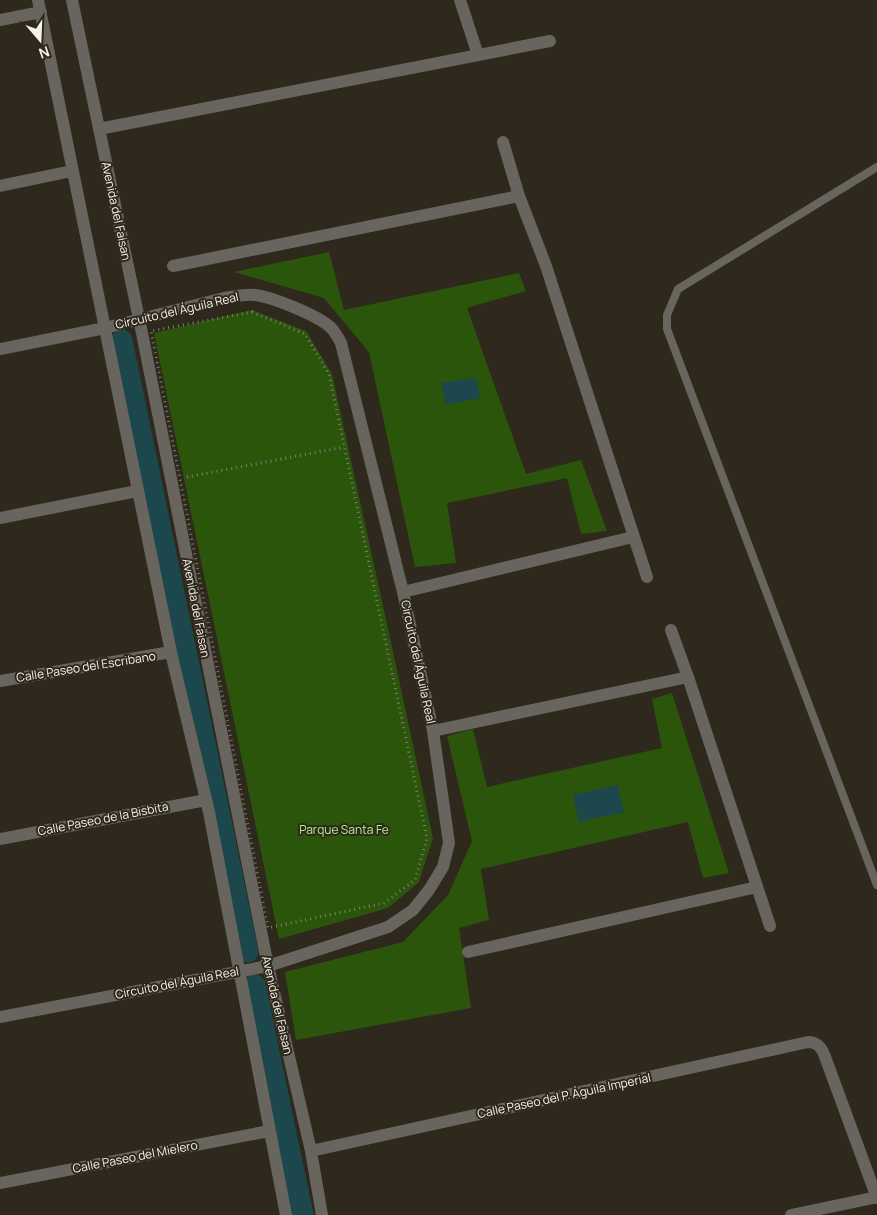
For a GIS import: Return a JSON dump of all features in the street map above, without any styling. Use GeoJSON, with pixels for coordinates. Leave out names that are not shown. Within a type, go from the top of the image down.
{"type":"FeatureCollection","features":[{"type":"Feature","properties":{"kind":"street","name":"Avenida del Faisan"},"geometry":{"type":"LineString","coordinates":[[72,0],[139,319],[268,966],[311,1151],[322,1215]]}},
{"type":"Feature","properties":{"kind":"street"},"geometry":{"type":"LineString","coordinates":[[460,0],[478,55]]}},
{"type":"Feature","properties":{"kind":"street"},"geometry":{"type":"LineString","coordinates":[[0,20],[39,6],[171,652],[206,800],[286,1215]]}},
{"type":"Feature","properties":{"kind":"street"},"geometry":{"type":"LineString","coordinates":[[99,129],[550,41]]}},
{"type":"Feature","properties":{"kind":"street"},"geometry":{"type":"LineString","coordinates":[[503,142],[519,196],[546,266],[647,577]]}},
{"type":"Feature","properties":{"kind":"street"},"geometry":{"type":"LineString","coordinates":[[0,186],[72,171]]}},
{"type":"Feature","properties":{"kind":"street"},"geometry":{"type":"LineString","coordinates":[[173,266],[519,196]]}},
{"type":"Feature","properties":{"kind":"street","name":"Circuito del Águila Real"},"geometry":{"type":"LineString","coordinates":[[0,348],[105,328],[241,295],[257,295],[286,304],[317,318],[332,328],[341,343],[403,592],[433,732],[449,842],[443,867],[429,890],[414,910],[388,926],[268,966],[0,1017]]}},
{"type":"Feature","properties":{"kind":"street"},"geometry":{"type":"LineString","coordinates":[[0,518],[138,491]]}},
{"type":"Feature","properties":{"kind":"street"},"geometry":{"type":"LineString","coordinates":[[403,592],[633,537]]}},
{"type":"Feature","properties":{"kind":"street"},"geometry":{"type":"LineString","coordinates":[[671,630],[770,926]]}},
{"type":"Feature","properties":{"kind":"street","name":"Calle Paseo del Escribano"},"geometry":{"type":"LineString","coordinates":[[0,681],[171,652]]}},
{"type":"Feature","properties":{"kind":"street"},"geometry":{"type":"LineString","coordinates":[[433,732],[688,677]]}},
{"type":"Feature","properties":{"kind":"street","name":"Calle Paseo de la Bisbita"},"geometry":{"type":"LineString","coordinates":[[0,839],[206,800]]}},
{"type":"Feature","properties":{"kind":"street"},"geometry":{"type":"LineString","coordinates":[[468,952],[757,887]]}},
{"type":"Feature","properties":{"kind":"street","name":"Calle Paseo del P. Águila Imperial"},"geometry":{"type":"LineString","coordinates":[[311,1151],[808,1042],[817,1043],[822,1048],[877,1198]]}},
{"type":"Feature","properties":{"kind":"street","name":"Calle Paseo del Mielero"},"geometry":{"type":"LineString","coordinates":[[0,1183],[269,1132]]}},
{"type":"Feature","properties":{"kind":"street"},"geometry":{"type":"LineString","coordinates":[[791,1215],[877,1198]]}},
{"type":"Feature","properties":{"kind":"lane"},"geometry":{"type":"LineString","coordinates":[[877,167],[678,290],[667,315],[667,329],[877,885]]}},
{"type":"Feature","properties":{"kind":"path"},"geometry":{"type":"LineString","coordinates":[[252,312],[305,334],[329,374],[344,447],[427,838],[415,880],[384,903],[268,928],[151,332],[252,312]]}},
{"type":"Feature","properties":{"kind":"path"},"geometry":{"type":"LineString","coordinates":[[184,478],[344,447]]}},
{"type":"Feature","properties":{"kind":"green space"},"geometry":{"type":"Polygon","coordinates":[[[329,252],[344,310],[519,273],[526,291],[467,308],[526,474],[581,460],[607,531],[581,534],[567,478],[447,503],[456,563],[415,567],[369,352],[324,298],[234,272],[329,252]]]}},
{"type":"Feature","properties":{"kind":"green space","name":"Parque Santa Fe"},"geometry":{"type":"Polygon","coordinates":[[[252,310],[306,331],[332,374],[433,838],[419,882],[388,908],[279,939],[154,333],[252,310]]]}},
{"type":"Feature","properties":{"kind":"green space"},"geometry":{"type":"Polygon","coordinates":[[[672,693],[729,873],[703,878],[688,822],[481,869],[489,920],[459,928],[471,1008],[296,1040],[285,972],[403,942],[448,895],[472,841],[447,736],[473,729],[487,787],[662,748],[652,699],[672,693]]]}},
{"type":"Feature","properties":{"kind":"water"},"geometry":{"type":"Polygon","coordinates":[[[476,378],[480,398],[446,405],[441,383],[476,378]]]}},
{"type":"Feature","properties":{"kind":"water"},"geometry":{"type":"Polygon","coordinates":[[[618,785],[624,812],[579,822],[573,795],[618,785]]]}},
{"type":"Feature","properties":{"kind":"waterway"},"geometry":{"type":"LineString","coordinates":[[122,340],[248,952]]}},
{"type":"Feature","properties":{"kind":"waterway"},"geometry":{"type":"LineString","coordinates":[[255,985],[303,1215]]}}]}
